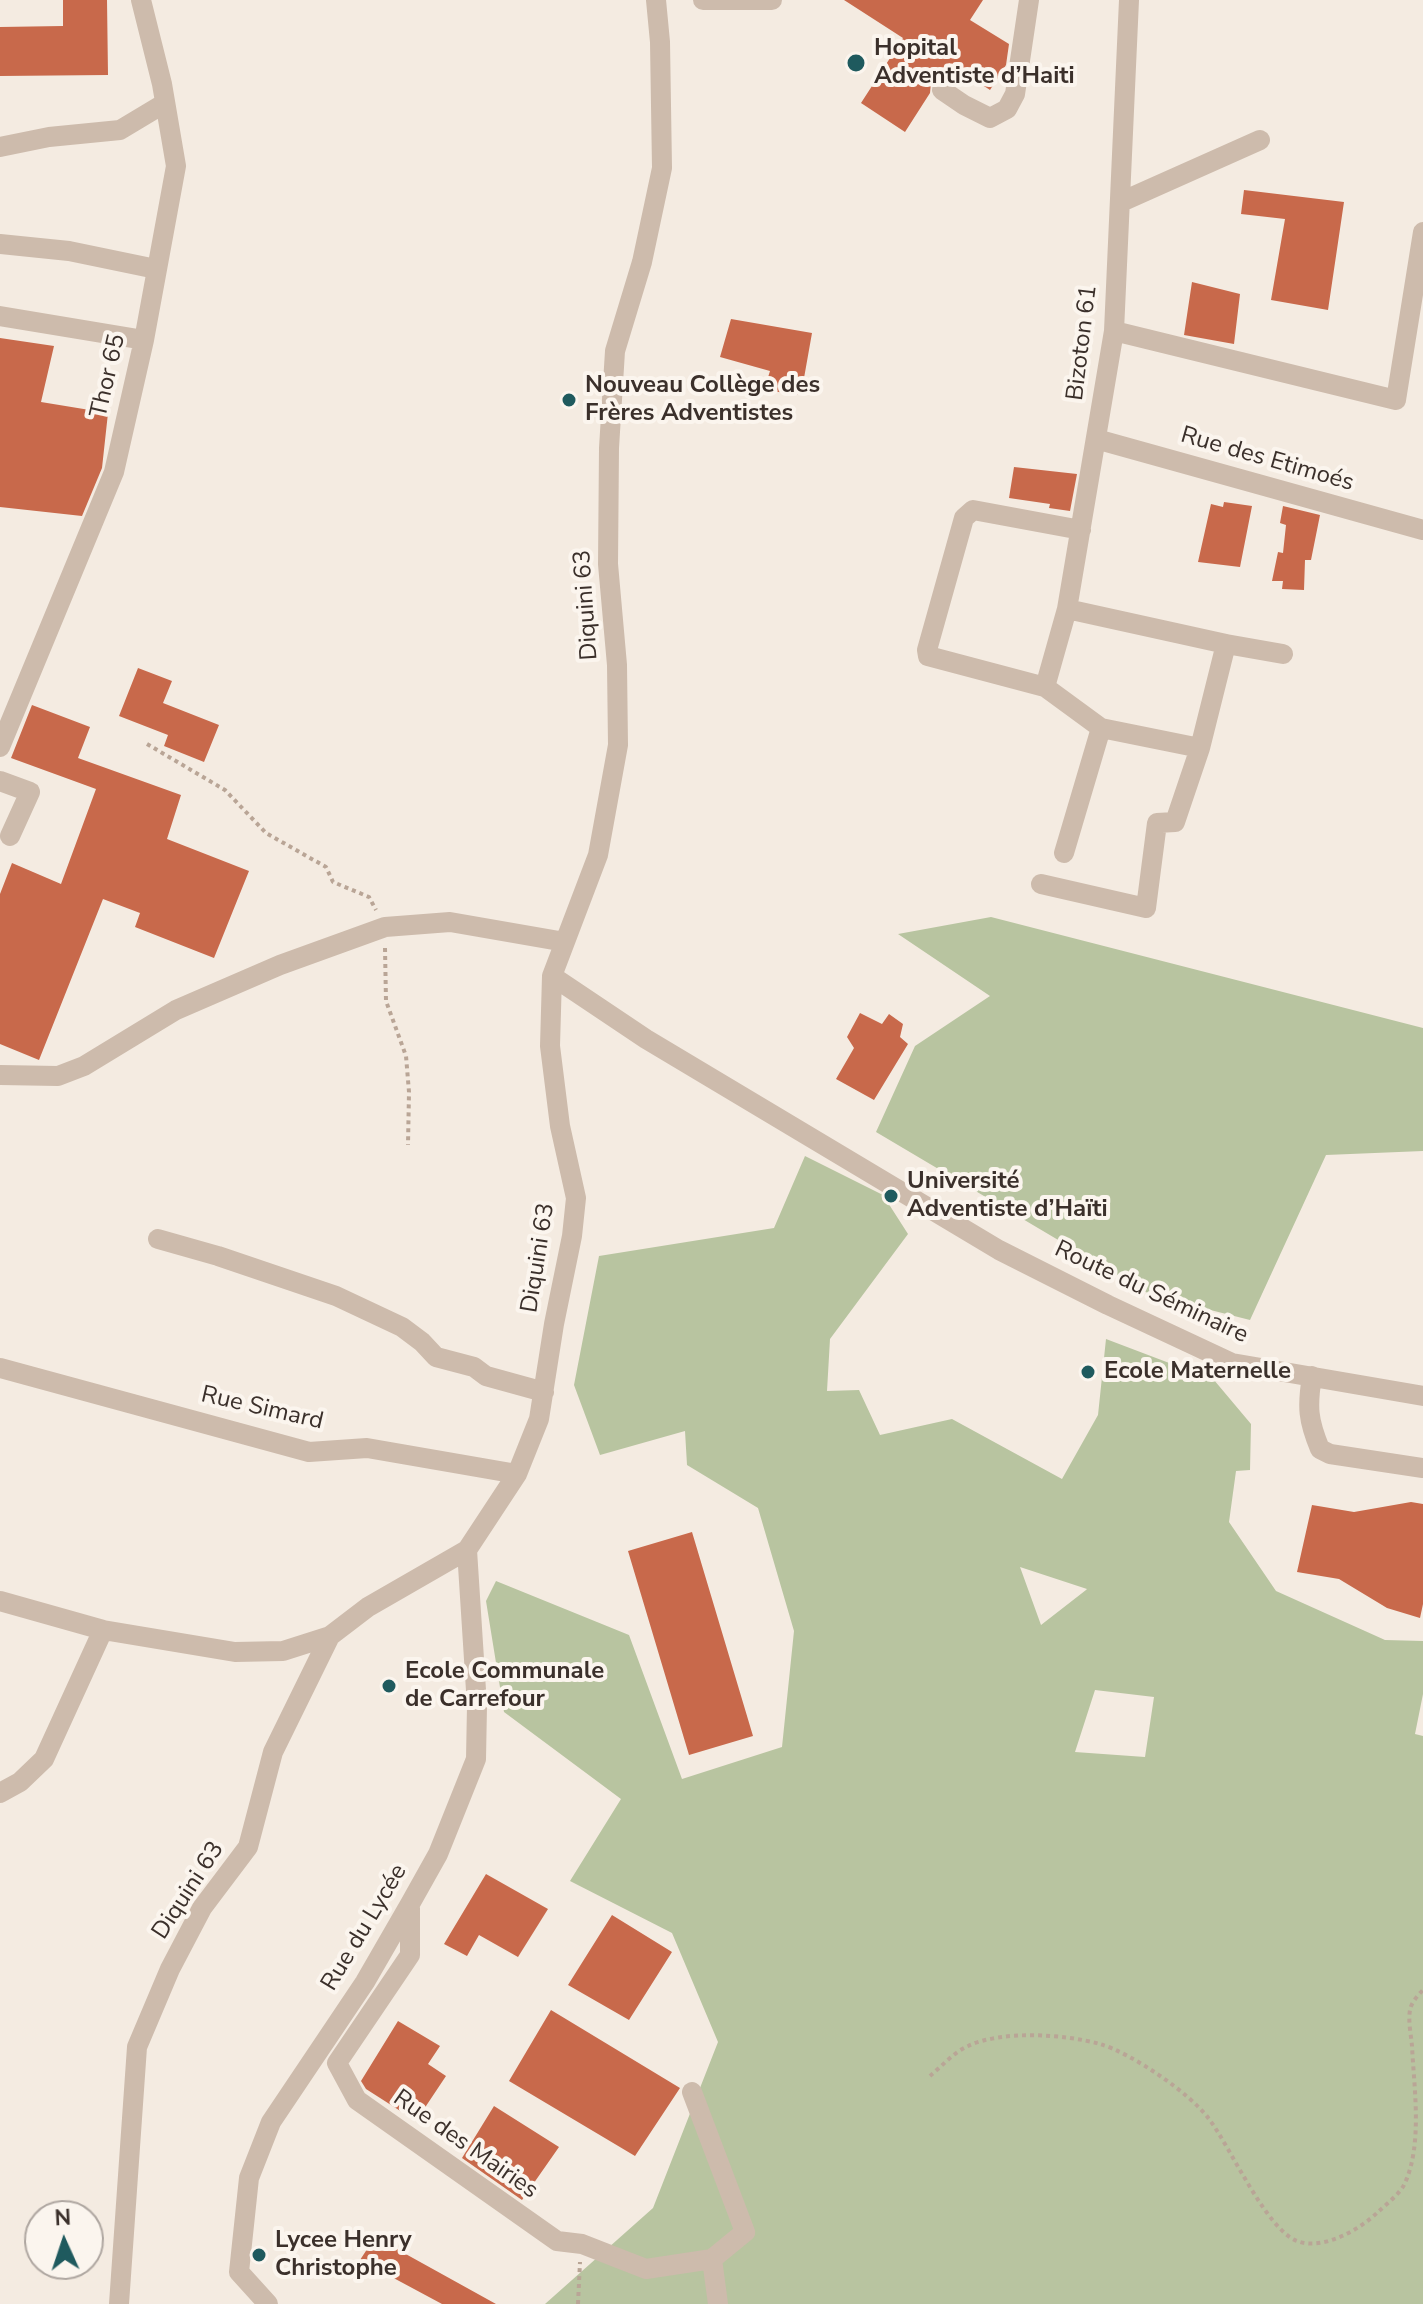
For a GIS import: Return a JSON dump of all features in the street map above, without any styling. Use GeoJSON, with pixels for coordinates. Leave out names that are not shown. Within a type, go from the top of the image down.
{"type":"FeatureCollection","features":[{"type":"Feature","properties":{"kind":"street","name":"Thor 65"},"geometry":{"type":"LineString","coordinates":[[0,747],[114,472],[144,340],[176,166],[141,0]]}},
{"type":"Feature","properties":{"kind":"street","name":"Diquini 63"},"geometry":{"type":"LineString","coordinates":[[119,2304],[137,2047],[170,1969],[202,1908],[248,1847],[273,1752],[330,1636],[368,1607],[467,1550],[517,1474],[535,1431],[572,1236],[576,1198],[560,1126],[550,1046],[552,976],[598,855],[618,745],[617,665],[608,564],[609,448],[615,351],[642,262],[662,168],[660,42],[656,0]]}},
{"type":"Feature","properties":{"kind":"street"},"geometry":{"type":"LineString","coordinates":[[703,0],[772,0]]}},
{"type":"Feature","properties":{"kind":"street"},"geometry":{"type":"LineString","coordinates":[[942,90],[990,118],[1007,109],[1015,94],[1029,0]]}},
{"type":"Feature","properties":{"kind":"street","name":"Bizoton 61"},"geometry":{"type":"LineString","coordinates":[[1045,687],[1067,609],[1114,331],[1129,0]]}},
{"type":"Feature","properties":{"kind":"street"},"geometry":{"type":"LineString","coordinates":[[0,147],[49,137],[120,130],[165,103]]}},
{"type":"Feature","properties":{"kind":"street"},"geometry":{"type":"LineString","coordinates":[[1121,202],[1260,140]]}},
{"type":"Feature","properties":{"kind":"street"},"geometry":{"type":"LineString","coordinates":[[1114,331],[1396,400],[1423,232]]}},
{"type":"Feature","properties":{"kind":"street"},"geometry":{"type":"LineString","coordinates":[[0,244],[69,251],[156,269]]}},
{"type":"Feature","properties":{"kind":"street"},"geometry":{"type":"LineString","coordinates":[[0,316],[144,340]]}},
{"type":"Feature","properties":{"kind":"street","name":"Rue des Etimoés"},"geometry":{"type":"LineString","coordinates":[[1096,439],[1423,530]]}},
{"type":"Feature","properties":{"kind":"street"},"geometry":{"type":"LineString","coordinates":[[1081,530],[973,510],[968,512],[927,650],[928,656],[1045,687],[1101,728],[1200,748]]}},
{"type":"Feature","properties":{"kind":"street"},"geometry":{"type":"LineString","coordinates":[[1067,609],[1283,654]]}},
{"type":"Feature","properties":{"kind":"street"},"geometry":{"type":"LineString","coordinates":[[1041,884],[1146,908],[1157,823],[1175,822],[1200,748],[1226,644]]}},
{"type":"Feature","properties":{"kind":"street"},"geometry":{"type":"LineString","coordinates":[[1064,853],[1101,728]]}},
{"type":"Feature","properties":{"kind":"street"},"geometry":{"type":"LineString","coordinates":[[0,781],[30,792],[10,836]]}},
{"type":"Feature","properties":{"kind":"street"},"geometry":{"type":"LineString","coordinates":[[0,1075],[58,1076],[84,1066],[176,1010],[280,965],[385,927],[450,922],[565,942]]}},
{"type":"Feature","properties":{"kind":"street","name":"Route du Séminaire"},"geometry":{"type":"LineString","coordinates":[[552,976],[646,1039],[999,1250],[1108,1305],[1232,1363],[1423,1396]]}},
{"type":"Feature","properties":{"kind":"street"},"geometry":{"type":"LineString","coordinates":[[158,1239],[336,1296],[402,1327],[436,1357],[474,1367],[486,1376],[544,1392]]}},
{"type":"Feature","properties":{"kind":"street","name":"Rue Simard"},"geometry":{"type":"LineString","coordinates":[[0,1368],[309,1452],[367,1448],[517,1474]]}},
{"type":"Feature","properties":{"kind":"street"},"geometry":{"type":"LineString","coordinates":[[1312,1376],[1307,1402],[1309,1422],[1320,1449],[1330,1454],[1423,1468]]}},
{"type":"Feature","properties":{"kind":"street","name":"Rue du Lycée"},"geometry":{"type":"LineString","coordinates":[[268,2304],[239,2272],[249,2178],[271,2122],[365,1982],[438,1854],[476,1759],[477,1706],[467,1550]]}},
{"type":"Feature","properties":{"kind":"street"},"geometry":{"type":"LineString","coordinates":[[0,1601],[103,1630],[235,1652],[283,1651],[330,1636]]}},
{"type":"Feature","properties":{"kind":"street"},"geometry":{"type":"LineString","coordinates":[[0,1793],[20,1782],[44,1759],[103,1630]]}},
{"type":"Feature","properties":{"kind":"street","name":"Rue des Mairies"},"geometry":{"type":"LineString","coordinates":[[410,1904],[410,1955],[337,2063],[357,2100],[557,2241],[582,2244],[646,2269],[712,2259]]}},
{"type":"Feature","properties":{"kind":"street"},"geometry":{"type":"LineString","coordinates":[[692,2092],[745,2232],[712,2259],[718,2304]]}},
{"type":"Feature","properties":{"kind":"path"},"geometry":{"type":"LineString","coordinates":[[147,744],[225,790],[266,833],[326,867],[333,882],[369,897],[385,927],[386,1001],[406,1056],[408,1145]]}},
{"type":"Feature","properties":{"kind":"path"},"geometry":{"type":"LineString","coordinates":[[930,2076],[967,2046],[995,2039],[1027,2035],[1103,2045],[1150,2070],[1194,2101],[1227,2143],[1271,2221],[1295,2240],[1308,2243],[1328,2241],[1377,2214],[1403,2187],[1410,2166],[1416,2120],[1410,2008],[1423,1990]]}},
{"type":"Feature","properties":{"kind":"path"},"geometry":{"type":"LineString","coordinates":[[578,2304],[582,2244]]}},
{"type":"Feature","properties":{"kind":"green space"},"geometry":{"type":"Polygon","coordinates":[[[991,917],[1423,1028],[1423,1151],[1326,1155],[1250,1320],[1151,1295],[876,1132],[915,1046],[990,996],[898,934],[991,917]]]}},
{"type":"Feature","properties":{"kind":"green space"},"geometry":{"type":"Polygon","coordinates":[[[805,1156],[883,1195],[908,1234],[830,1339],[827,1391],[859,1390],[880,1435],[952,1419],[1062,1479],[1098,1415],[1106,1339],[1214,1380],[1251,1424],[1250,1470],[1236,1471],[1229,1522],[1276,1591],[1385,1640],[1423,1641],[1423,1694],[1415,1734],[1423,1736],[1423,2304],[545,2304],[653,2208],[718,2042],[672,1933],[570,1881],[621,1799],[504,1712],[486,1601],[496,1581],[629,1635],[682,1779],[782,1747],[794,1631],[758,1508],[687,1465],[685,1431],[600,1455],[574,1385],[599,1256],[774,1228],[805,1156]],[[1020,1567],[1041,1625],[1087,1589],[1020,1567]],[[1095,1690],[1075,1752],[1145,1757],[1154,1697],[1095,1690]]]}},
{"type":"Feature","properties":{"kind":"building"},"geometry":{"type":"Polygon","coordinates":[[[63,0],[107,0],[108,75],[0,76],[0,27],[63,26],[63,0]]]}},
{"type":"Feature","properties":{"kind":"building"},"geometry":{"type":"Polygon","coordinates":[[[844,0],[983,0],[970,20],[1009,44],[1006,65],[990,90],[949,63],[940,78],[931,83],[930,93],[905,132],[861,103],[903,38],[844,0]]]}},
{"type":"Feature","properties":{"kind":"building"},"geometry":{"type":"Polygon","coordinates":[[[1244,190],[1344,202],[1328,310],[1271,300],[1285,219],[1241,214],[1244,190]]]}},
{"type":"Feature","properties":{"kind":"building"},"geometry":{"type":"Polygon","coordinates":[[[1192,282],[1240,294],[1234,344],[1184,335],[1192,282]]]}},
{"type":"Feature","properties":{"kind":"building"},"geometry":{"type":"Polygon","coordinates":[[[731,319],[812,333],[801,395],[764,390],[770,371],[720,357],[731,319]]]}},
{"type":"Feature","properties":{"kind":"building"},"geometry":{"type":"Polygon","coordinates":[[[0,338],[54,346],[41,402],[108,413],[102,468],[82,516],[0,507],[0,338]]]}},
{"type":"Feature","properties":{"kind":"building"},"geometry":{"type":"Polygon","coordinates":[[[1014,467],[1077,474],[1070,511],[1049,508],[1050,504],[1009,498],[1014,467]]]}},
{"type":"Feature","properties":{"kind":"building"},"geometry":{"type":"Polygon","coordinates":[[[1224,502],[1252,506],[1240,567],[1198,562],[1211,504],[1223,507],[1224,502]]]}},
{"type":"Feature","properties":{"kind":"building"},"geometry":{"type":"Polygon","coordinates":[[[1283,506],[1320,515],[1311,560],[1305,560],[1304,590],[1282,589],[1283,581],[1272,581],[1278,552],[1283,553],[1286,525],[1280,523],[1283,506]]]}},
{"type":"Feature","properties":{"kind":"building"},"geometry":{"type":"Polygon","coordinates":[[[138,668],[172,681],[163,703],[219,725],[204,762],[164,746],[168,735],[119,716],[138,668]]]}},
{"type":"Feature","properties":{"kind":"building"},"geometry":{"type":"Polygon","coordinates":[[[32,705],[90,727],[78,758],[181,795],[167,839],[249,871],[214,958],[135,927],[140,913],[103,899],[39,1060],[0,1044],[0,894],[12,863],[61,884],[96,789],[11,758],[32,705]]]}},
{"type":"Feature","properties":{"kind":"building"},"geometry":{"type":"Polygon","coordinates":[[[860,1013],[882,1024],[889,1014],[903,1024],[900,1037],[908,1044],[874,1100],[836,1079],[854,1048],[847,1037],[860,1013]]]}},
{"type":"Feature","properties":{"kind":"building"},"geometry":{"type":"Polygon","coordinates":[[[1411,1502],[1423,1504],[1423,1604],[1420,1618],[1387,1608],[1339,1579],[1297,1572],[1312,1505],[1354,1512],[1411,1502]]]}},
{"type":"Feature","properties":{"kind":"building"},"geometry":{"type":"Polygon","coordinates":[[[692,1532],[753,1736],[689,1755],[628,1551],[692,1532]]]}},
{"type":"Feature","properties":{"kind":"building"},"geometry":{"type":"Polygon","coordinates":[[[486,1874],[548,1909],[518,1957],[479,1935],[467,1956],[444,1944],[486,1874]]]}},
{"type":"Feature","properties":{"kind":"building"},"geometry":{"type":"Polygon","coordinates":[[[612,1915],[672,1952],[629,2020],[568,1985],[612,1915]]]}},
{"type":"Feature","properties":{"kind":"building"},"geometry":{"type":"Polygon","coordinates":[[[551,2010],[680,2088],[635,2156],[509,2081],[551,2010]]]}},
{"type":"Feature","properties":{"kind":"building"},"geometry":{"type":"Polygon","coordinates":[[[398,2021],[440,2046],[428,2064],[446,2076],[416,2121],[366,2089],[361,2081],[398,2021]]]}},
{"type":"Feature","properties":{"kind":"building"},"geometry":{"type":"Polygon","coordinates":[[[494,2106],[559,2147],[522,2200],[462,2158],[494,2106]]]}},
{"type":"Feature","properties":{"kind":"building"},"geometry":{"type":"Polygon","coordinates":[[[375,2237],[496,2304],[442,2304],[360,2260],[375,2237]]]}},
{"type":"Feature","properties":{"kind":"place","name":"Hopital Adventiste d’Haiti"},"geometry":{"type":"Point","coordinates":[856,63]}},
{"type":"Feature","properties":{"kind":"place","name":"Nouveau Collège des Frères Adventistes"},"geometry":{"type":"Point","coordinates":[569,400]}},
{"type":"Feature","properties":{"kind":"place","name":"Université Adventiste d’Haïti"},"geometry":{"type":"Point","coordinates":[891,1196]}},
{"type":"Feature","properties":{"kind":"place","name":"Ecole Maternelle"},"geometry":{"type":"Point","coordinates":[1088,1372]}},
{"type":"Feature","properties":{"kind":"place","name":"Ecole Communale de Carrefour"},"geometry":{"type":"Point","coordinates":[389,1686]}},
{"type":"Feature","properties":{"kind":"place","name":"Lycee Henry Christophe"},"geometry":{"type":"Point","coordinates":[259,2255]}}]}
